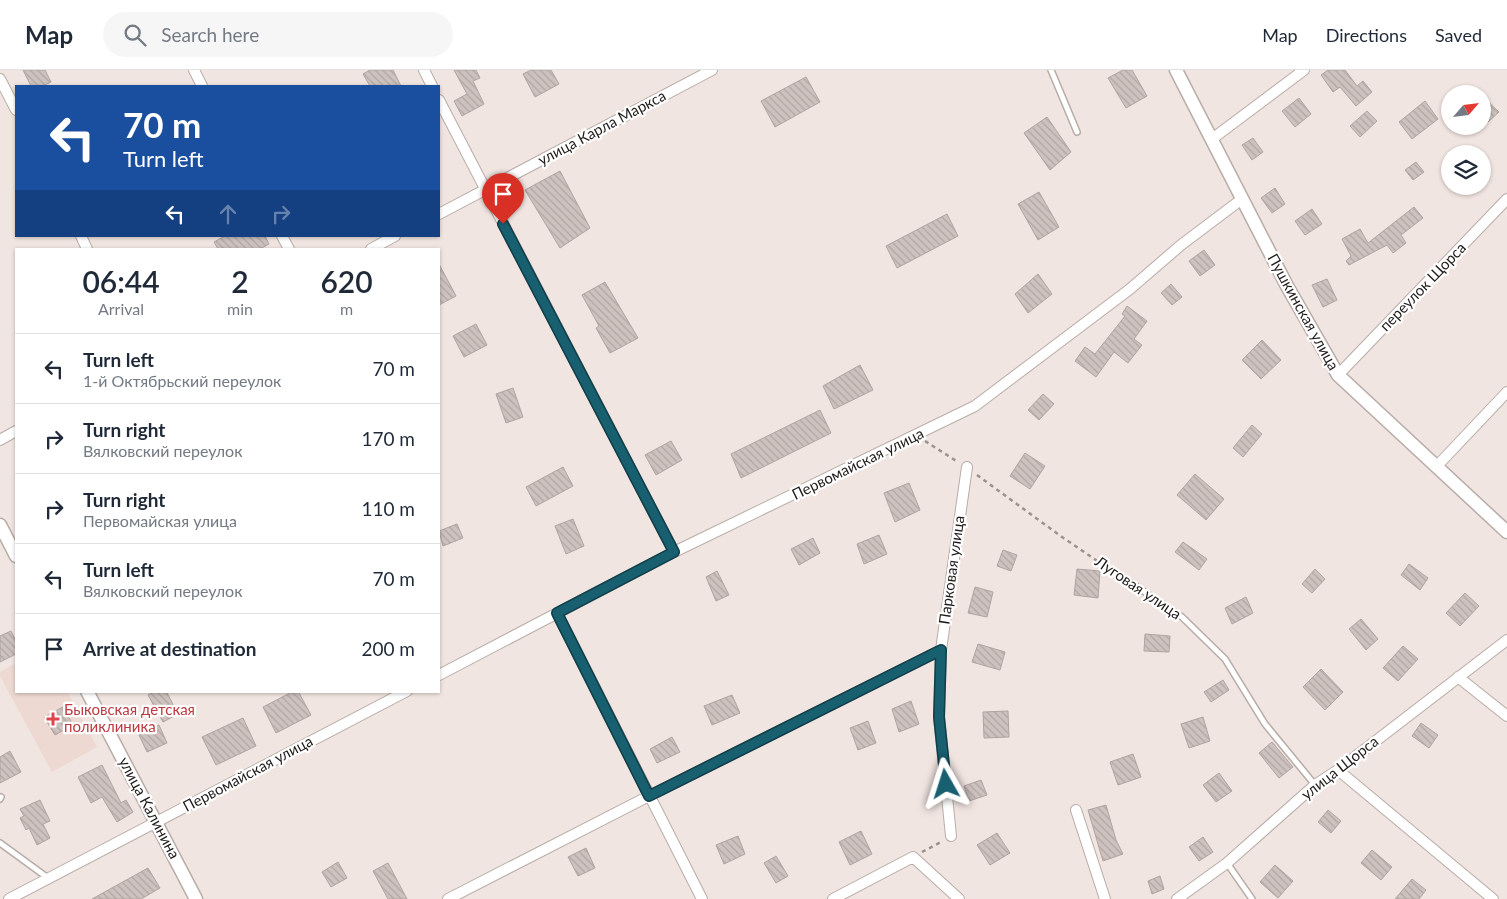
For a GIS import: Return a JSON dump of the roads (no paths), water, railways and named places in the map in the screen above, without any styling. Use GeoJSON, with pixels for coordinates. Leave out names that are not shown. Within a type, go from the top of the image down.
{"type":"FeatureCollection","features":[{"type":"Feature","properties":{"kind":"street"},"geometry":{"type":"LineString","coordinates":[[194,70],[202,85]]}},
{"type":"Feature","properties":{"kind":"street"},"geometry":{"type":"LineString","coordinates":[[424,70],[432,85]]}},
{"type":"Feature","properties":{"kind":"street","name":"улица Карла Маркса"},"geometry":{"type":"LineString","coordinates":[[440,213],[712,70]]}},
{"type":"Feature","properties":{"kind":"street","name":"Пушкинская улица"},"geometry":{"type":"LineString","coordinates":[[1176,70],[1242,199],[1338,375],[1507,532]]}},
{"type":"Feature","properties":{"kind":"street"},"geometry":{"type":"LineString","coordinates":[[1212,139],[1304,70]]}},
{"type":"Feature","properties":{"kind":"street"},"geometry":{"type":"LineString","coordinates":[[0,78],[15,108]]}},
{"type":"Feature","properties":{"kind":"street"},"geometry":{"type":"LineString","coordinates":[[440,102],[674,552]]}},
{"type":"Feature","properties":{"kind":"street","name":"Первомайская улица"},"geometry":{"type":"LineString","coordinates":[[440,674],[674,552],[917,436],[975,406],[1130,289],[1181,245],[1242,199]]}},
{"type":"Feature","properties":{"kind":"street","name":"переулок Щорса"},"geometry":{"type":"LineString","coordinates":[[1338,375],[1507,199]]}},
{"type":"Feature","properties":{"kind":"street"},"geometry":{"type":"LineString","coordinates":[[373,248],[393,237]]}},
{"type":"Feature","properties":{"kind":"street"},"geometry":{"type":"LineString","coordinates":[[1436,467],[1507,392]]}},
{"type":"Feature","properties":{"kind":"street"},"geometry":{"type":"LineString","coordinates":[[0,440],[15,432]]}},
{"type":"Feature","properties":{"kind":"street","name":"Парковая улица"},"geometry":{"type":"LineString","coordinates":[[951,836],[939,717],[941,650],[967,467]]}},
{"type":"Feature","properties":{"kind":"street"},"geometry":{"type":"LineString","coordinates":[[0,525],[15,554]]}},
{"type":"Feature","properties":{"kind":"street"},"geometry":{"type":"LineString","coordinates":[[557,613],[702,899]]}},
{"type":"Feature","properties":{"kind":"street","name":"улица Щорса"},"geometry":{"type":"LineString","coordinates":[[1176,899],[1227,863],[1315,784],[1338,770],[1507,640]]}},
{"type":"Feature","properties":{"kind":"street"},"geometry":{"type":"LineString","coordinates":[[448,899],[941,650]]}},
{"type":"Feature","properties":{"kind":"street"},"geometry":{"type":"LineString","coordinates":[[1458,677],[1507,716]]}},
{"type":"Feature","properties":{"kind":"street","name":"улица Калинина"},"geometry":{"type":"LineString","coordinates":[[88,693],[196,899]]}},
{"type":"Feature","properties":{"kind":"street","name":"Первомайская улица"},"geometry":{"type":"LineString","coordinates":[[9,899],[403,693]]}},
{"type":"Feature","properties":{"kind":"street"},"geometry":{"type":"LineString","coordinates":[[1338,770],[1493,899]]}},
{"type":"Feature","properties":{"kind":"street"},"geometry":{"type":"LineString","coordinates":[[1076,810],[1105,899]]}},
{"type":"Feature","properties":{"kind":"street"},"geometry":{"type":"LineString","coordinates":[[833,899],[913,857],[959,899]]}},
{"type":"Feature","properties":{"kind":"lane"},"geometry":{"type":"LineString","coordinates":[[1051,70],[1077,132]]}},
{"type":"Feature","properties":{"kind":"lane","name":"Луговая улица"},"geometry":{"type":"LineString","coordinates":[[1115,572],[1182,617],[1225,659],[1265,724],[1315,784]]}},
{"type":"Feature","properties":{"kind":"lane"},"geometry":{"type":"LineString","coordinates":[[0,843],[49,878]]}},
{"type":"Feature","properties":{"kind":"lane"},"geometry":{"type":"LineString","coordinates":[[1227,863],[1252,899]]}},
{"type":"Feature","properties":{"kind":"place","name":"Быковская детская поликлиника"},"geometry":{"type":"Point","coordinates":[53,719]}}]}
